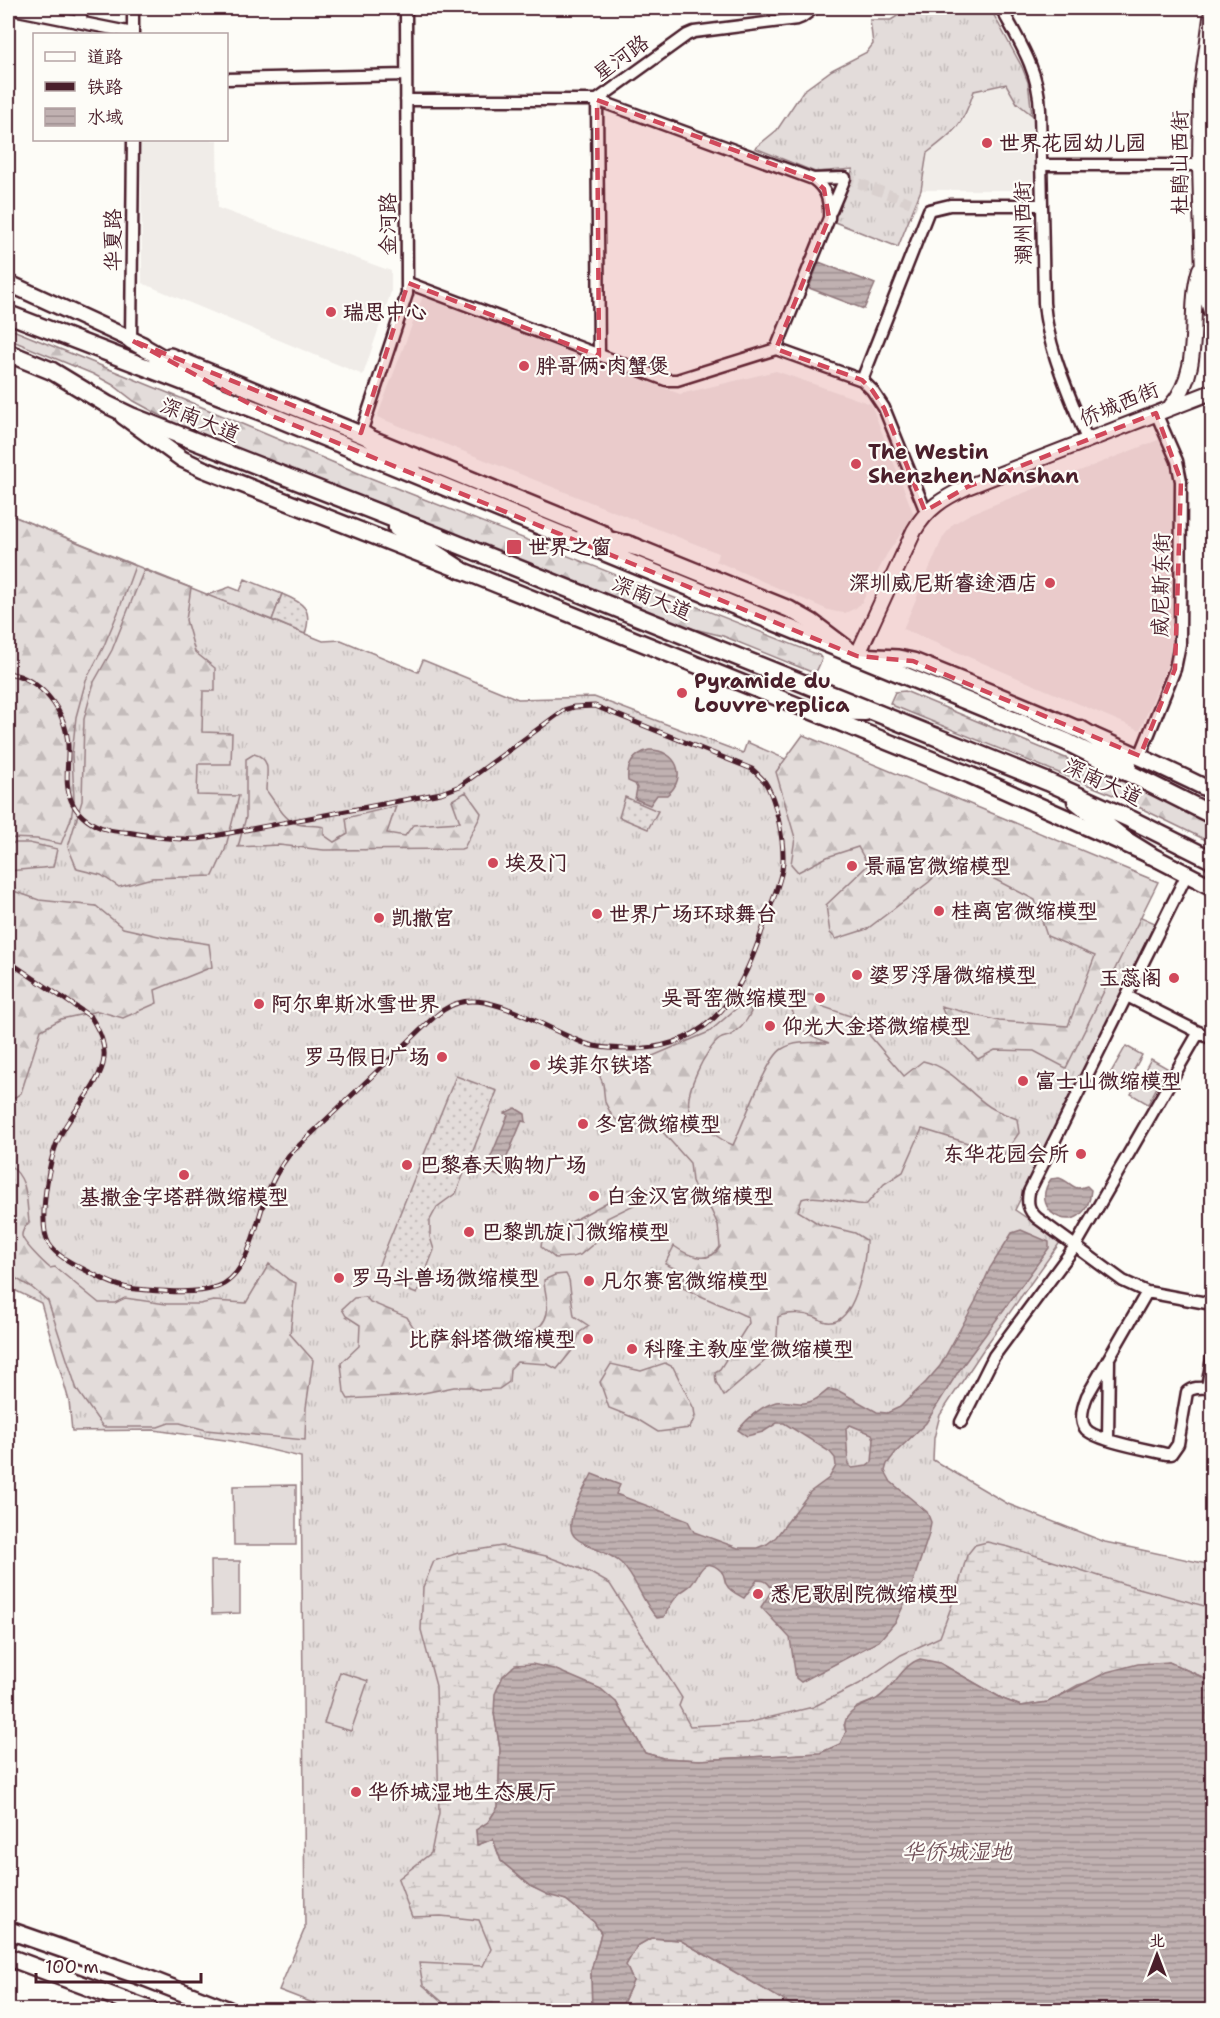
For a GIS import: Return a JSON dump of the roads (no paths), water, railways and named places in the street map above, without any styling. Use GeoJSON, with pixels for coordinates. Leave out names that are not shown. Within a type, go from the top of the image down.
{"type":"FeatureCollection","features":[{"type":"Feature","properties":{"kind":"main road"},"geometry":{"type":"LineString","coordinates":[[8,284],[130,340],[789,609],[812,622],[858,656],[898,658],[913,662],[1080,729],[1212,791]]}},
{"type":"Feature","properties":{"kind":"main road","name":"深南大道"},"geometry":{"type":"LineString","coordinates":[[8,314],[272,416],[1067,742],[1212,815]]}},
{"type":"Feature","properties":{"kind":"main road"},"geometry":{"type":"LineString","coordinates":[[130,340],[189,374],[272,416]]}},
{"type":"Feature","properties":{"kind":"main road","name":"深南大道"},"geometry":{"type":"LineString","coordinates":[[8,353],[52,371],[108,405],[242,461],[368,509],[1048,782],[1130,819],[1212,860]]}},
{"type":"Feature","properties":{"kind":"main road"},"geometry":{"type":"LineString","coordinates":[[108,405],[182,459],[203,469],[970,775],[1150,855],[1212,886]]}},
{"type":"Feature","properties":{"kind":"main road"},"geometry":{"type":"LineString","coordinates":[[362,434],[448,488]]}},
{"type":"Feature","properties":{"kind":"main road"},"geometry":{"type":"LineString","coordinates":[[368,509],[461,570]]}},
{"type":"Feature","properties":{"kind":"main road"},"geometry":{"type":"LineString","coordinates":[[528,520],[636,547]]}},
{"type":"Feature","properties":{"kind":"main road"},"geometry":{"type":"LineString","coordinates":[[814,711],[875,712]]}},
{"type":"Feature","properties":{"kind":"main road"},"geometry":{"type":"LineString","coordinates":[[1080,729],[1097,739],[1150,782]]}},
{"type":"Feature","properties":{"kind":"main road"},"geometry":{"type":"LineString","coordinates":[[1048,782],[1150,855]]}},
{"type":"Feature","properties":{"kind":"main road"},"geometry":{"type":"LineString","coordinates":[[8,1930],[146,1978],[228,2010]]}},
{"type":"Feature","properties":{"kind":"main road"},"geometry":{"type":"LineString","coordinates":[[8,1957],[150,2010]]}},
{"type":"Feature","properties":{"kind":"street"},"geometry":{"type":"LineString","coordinates":[[8,8],[128,33]]}},
{"type":"Feature","properties":{"kind":"street"},"geometry":{"type":"LineString","coordinates":[[78,8],[83,23]]}},
{"type":"Feature","properties":{"kind":"street"},"geometry":{"type":"LineString","coordinates":[[133,8],[133,33]]}},
{"type":"Feature","properties":{"kind":"street","name":"金河路"},"geometry":{"type":"LineString","coordinates":[[362,434],[404,304],[408,283],[406,8]]}},
{"type":"Feature","properties":{"kind":"street","name":"星河路"},"geometry":{"type":"LineString","coordinates":[[406,100],[597,100],[694,32],[797,19],[814,8]]}},
{"type":"Feature","properties":{"kind":"street","name":"潮州西街"},"geometry":{"type":"LineString","coordinates":[[1001,8],[1031,64],[1038,85],[1044,303],[1049,338],[1087,440]]}},
{"type":"Feature","properties":{"kind":"street","name":"杜鹃山西街"},"geometry":{"type":"LineString","coordinates":[[1212,11],[1201,91],[1200,165],[1202,261],[1205,287],[1212,314]]}},
{"type":"Feature","properties":{"kind":"street"},"geometry":{"type":"LineString","coordinates":[[228,79],[406,75]]}},
{"type":"Feature","properties":{"kind":"street"},"geometry":{"type":"LineString","coordinates":[[599,356],[597,100],[813,179],[819,183],[827,195],[828,218]]}},
{"type":"Feature","properties":{"kind":"street","name":"华夏路"},"geometry":{"type":"LineString","coordinates":[[130,340],[133,141]]}},
{"type":"Feature","properties":{"kind":"street"},"geometry":{"type":"LineString","coordinates":[[1041,165],[1200,165]]}},
{"type":"Feature","properties":{"kind":"street"},"geometry":{"type":"LineString","coordinates":[[776,349],[845,178],[813,179]]}},
{"type":"Feature","properties":{"kind":"street"},"geometry":{"type":"LineString","coordinates":[[917,206],[929,210],[950,205],[1042,205]]}},
{"type":"Feature","properties":{"kind":"street"},"geometry":{"type":"LineString","coordinates":[[862,380],[929,210]]}},
{"type":"Feature","properties":{"kind":"street"},"geometry":{"type":"LineString","coordinates":[[1170,406],[1183,391],[1190,374],[1195,288],[1202,261]]}},
{"type":"Feature","properties":{"kind":"street"},"geometry":{"type":"LineString","coordinates":[[408,283],[599,356],[672,381],[776,349],[862,380],[884,408],[926,512]]}},
{"type":"Feature","properties":{"kind":"street","name":"侨城西街"},"geometry":{"type":"LineString","coordinates":[[858,656],[914,531],[926,512],[967,487],[1170,406],[1212,392]]}},
{"type":"Feature","properties":{"kind":"street","name":"威尼斯东街"},"geometry":{"type":"LineString","coordinates":[[1140,756],[1175,669],[1180,644],[1181,481],[1177,461],[1156,413]]}},
{"type":"Feature","properties":{"kind":"street"},"geometry":{"type":"LineString","coordinates":[[1187,874],[1029,1192],[1028,1200],[1031,1213],[1123,1281],[1147,1292],[1212,1304]]}},
{"type":"Feature","properties":{"kind":"street"},"geometry":{"type":"LineString","coordinates":[[1126,996],[1212,1039]]}},
{"type":"Feature","properties":{"kind":"street"},"geometry":{"type":"LineString","coordinates":[[962,1422],[994,1356],[1076,1245],[1199,1032]]}},
{"type":"Feature","properties":{"kind":"street"},"geometry":{"type":"LineString","coordinates":[[1147,1292],[1087,1396],[1082,1420],[1086,1431],[1091,1435],[1108,1440],[1171,1454],[1176,1450],[1178,1444],[1187,1392],[1196,1388],[1210,1388],[1212,1359]]}},
{"type":"Feature","properties":{"kind":"street"},"geometry":{"type":"LineString","coordinates":[[1108,1440],[1109,1358]]}},
{"type":"Feature","properties":{"kind":"water"},"geometry":{"type":"Polygon","coordinates":[[[819,262],[875,284],[864,309],[809,288],[819,262]]]}},
{"type":"Feature","properties":{"kind":"water"},"geometry":{"type":"Polygon","coordinates":[[[649,750],[666,754],[676,765],[678,773],[674,788],[667,795],[657,795],[650,805],[635,799],[637,788],[635,784],[628,781],[628,770],[632,761],[639,754],[649,750]]]}},
{"type":"Feature","properties":{"kind":"water"},"geometry":{"type":"Polygon","coordinates":[[[515,1108],[525,1114],[526,1122],[522,1121],[499,1176],[485,1171],[508,1115],[505,1113],[515,1108]]]}},
{"type":"Feature","properties":{"kind":"water"},"geometry":{"type":"Polygon","coordinates":[[[1059,1178],[1076,1188],[1087,1186],[1091,1190],[1087,1206],[1079,1215],[1070,1219],[1060,1218],[1051,1212],[1046,1203],[1045,1192],[1051,1179],[1059,1178]]]}},
{"type":"Feature","properties":{"kind":"water"},"geometry":{"type":"Polygon","coordinates":[[[1021,1230],[1049,1242],[1049,1248],[958,1372],[926,1423],[887,1464],[885,1471],[891,1482],[927,1512],[931,1522],[909,1594],[896,1621],[879,1641],[801,1682],[796,1678],[790,1638],[761,1607],[772,1590],[766,1582],[757,1580],[744,1598],[729,1589],[721,1571],[715,1566],[705,1565],[691,1585],[675,1598],[664,1617],[657,1618],[621,1563],[576,1538],[572,1532],[572,1516],[592,1474],[620,1485],[616,1494],[688,1521],[694,1532],[738,1548],[757,1548],[767,1544],[776,1537],[810,1492],[829,1478],[836,1466],[835,1458],[830,1452],[784,1423],[777,1423],[763,1432],[747,1436],[738,1430],[765,1406],[780,1402],[808,1402],[818,1398],[829,1389],[839,1391],[877,1412],[887,1413],[900,1407],[940,1366],[975,1302],[990,1268],[1012,1233],[1021,1230]],[[850,1425],[846,1428],[848,1464],[852,1468],[867,1466],[872,1462],[874,1439],[872,1434],[850,1425]]]}},
{"type":"Feature","properties":{"kind":"water","name":"华侨城湿地"},"geometry":{"type":"Polygon","coordinates":[[[920,1659],[940,1663],[1003,1699],[1021,1706],[1048,1702],[1107,1672],[1138,1664],[1169,1662],[1212,1684],[1212,2010],[800,2010],[680,1940],[651,1938],[637,1946],[626,1965],[633,1981],[620,2010],[592,2010],[591,1971],[601,1933],[594,1922],[566,1900],[532,1887],[501,1861],[493,1839],[477,1845],[476,1830],[488,1822],[498,1807],[500,1749],[494,1713],[495,1694],[503,1676],[515,1665],[532,1664],[554,1669],[601,1689],[616,1702],[645,1753],[663,1758],[700,1760],[820,1753],[840,1744],[846,1732],[845,1723],[849,1715],[884,1694],[908,1666],[920,1659]]]}},
{"type":"Feature","properties":{"kind":"tunnel"},"geometry":{"type":"LineString","coordinates":[[845,178],[917,205]]}},
{"type":"Feature","properties":{"kind":"railway"},"geometry":{"type":"LineString","coordinates":[[8,673],[31,682],[50,698],[63,720],[66,732],[67,783],[70,797],[87,820],[109,830],[166,838],[198,839],[441,793],[460,786],[564,710],[595,706],[752,769],[765,782],[769,790],[777,812],[783,850],[782,870],[747,970],[722,1010],[705,1025],[686,1037],[663,1045],[612,1049],[575,1040],[524,1015],[489,1003],[472,1001],[450,1006],[431,1020],[289,1155],[270,1187],[249,1249],[236,1273],[217,1287],[198,1291],[156,1291],[118,1285],[67,1260],[49,1244],[44,1222],[44,1207],[55,1148],[64,1129],[100,1074],[104,1057],[103,1045],[91,1017],[8,961]]}},
{"type":"Feature","properties":{"kind":"place","name":"世界花园幼儿园"},"geometry":{"type":"Point","coordinates":[987,143]}},
{"type":"Feature","properties":{"kind":"place","name":"瑞思中心"},"geometry":{"type":"Point","coordinates":[331,312]}},
{"type":"Feature","properties":{"kind":"place","name":"胖哥俩·肉蟹煲"},"geometry":{"type":"Point","coordinates":[524,366]}},
{"type":"Feature","properties":{"kind":"place","name":"The Westin Shenzhen Nanshan"},"geometry":{"type":"Point","coordinates":[856,464]}},
{"type":"Feature","properties":{"kind":"place","name":"世界之窗"},"geometry":{"type":"Point","coordinates":[514,547]}},
{"type":"Feature","properties":{"kind":"place","name":"深圳威尼斯睿途酒店"},"geometry":{"type":"Point","coordinates":[1050,583]}},
{"type":"Feature","properties":{"kind":"place","name":"Pyramide du Louvre replica"},"geometry":{"type":"Point","coordinates":[682,693]}},
{"type":"Feature","properties":{"kind":"place","name":"埃及门"},"geometry":{"type":"Point","coordinates":[493,863]}},
{"type":"Feature","properties":{"kind":"place","name":"景福宫微缩模型"},"geometry":{"type":"Point","coordinates":[852,866]}},
{"type":"Feature","properties":{"kind":"place","name":"桂离宫微缩模型"},"geometry":{"type":"Point","coordinates":[939,911]}},
{"type":"Feature","properties":{"kind":"place","name":"世界广场环球舞台"},"geometry":{"type":"Point","coordinates":[597,914]}},
{"type":"Feature","properties":{"kind":"place","name":"凯撒宫"},"geometry":{"type":"Point","coordinates":[379,918]}},
{"type":"Feature","properties":{"kind":"place","name":"婆罗浮屠微缩模型"},"geometry":{"type":"Point","coordinates":[857,975]}},
{"type":"Feature","properties":{"kind":"place","name":"玉蕊阁"},"geometry":{"type":"Point","coordinates":[1174,978]}},
{"type":"Feature","properties":{"kind":"place","name":"吴哥窑微缩模型"},"geometry":{"type":"Point","coordinates":[820,998]}},
{"type":"Feature","properties":{"kind":"place","name":"阿尔卑斯冰雪世界"},"geometry":{"type":"Point","coordinates":[259,1004]}},
{"type":"Feature","properties":{"kind":"place","name":"仰光大金塔微缩模型"},"geometry":{"type":"Point","coordinates":[770,1026]}},
{"type":"Feature","properties":{"kind":"place","name":"罗马假日广场"},"geometry":{"type":"Point","coordinates":[442,1057]}},
{"type":"Feature","properties":{"kind":"place","name":"埃菲尔铁塔"},"geometry":{"type":"Point","coordinates":[535,1065]}},
{"type":"Feature","properties":{"kind":"place","name":"富士山微缩模型"},"geometry":{"type":"Point","coordinates":[1023,1081]}},
{"type":"Feature","properties":{"kind":"place","name":"冬宫微缩模型"},"geometry":{"type":"Point","coordinates":[583,1124]}},
{"type":"Feature","properties":{"kind":"place","name":"东华花园会所"},"geometry":{"type":"Point","coordinates":[1081,1154]}},
{"type":"Feature","properties":{"kind":"place","name":"巴黎春天购物广场"},"geometry":{"type":"Point","coordinates":[407,1165]}},
{"type":"Feature","properties":{"kind":"place","name":"基撒金字塔群微缩模型"},"geometry":{"type":"Point","coordinates":[184,1175]}},
{"type":"Feature","properties":{"kind":"place","name":"白金汉宫微缩模型"},"geometry":{"type":"Point","coordinates":[594,1196]}},
{"type":"Feature","properties":{"kind":"place","name":"巴黎凯旋门微缩模型"},"geometry":{"type":"Point","coordinates":[469,1232]}},
{"type":"Feature","properties":{"kind":"place","name":"罗马斗兽场微缩模型"},"geometry":{"type":"Point","coordinates":[339,1278]}},
{"type":"Feature","properties":{"kind":"place","name":"凡尔赛宫微缩模型"},"geometry":{"type":"Point","coordinates":[589,1281]}},
{"type":"Feature","properties":{"kind":"place","name":"比萨斜塔微缩模型"},"geometry":{"type":"Point","coordinates":[588,1339]}},
{"type":"Feature","properties":{"kind":"place","name":"科隆主教座堂微缩模型"},"geometry":{"type":"Point","coordinates":[632,1349]}},
{"type":"Feature","properties":{"kind":"place","name":"悉尼歌剧院微缩模型"},"geometry":{"type":"Point","coordinates":[758,1594]}},
{"type":"Feature","properties":{"kind":"place","name":"华侨城湿地生态展厅"},"geometry":{"type":"Point","coordinates":[356,1792]}}]}
